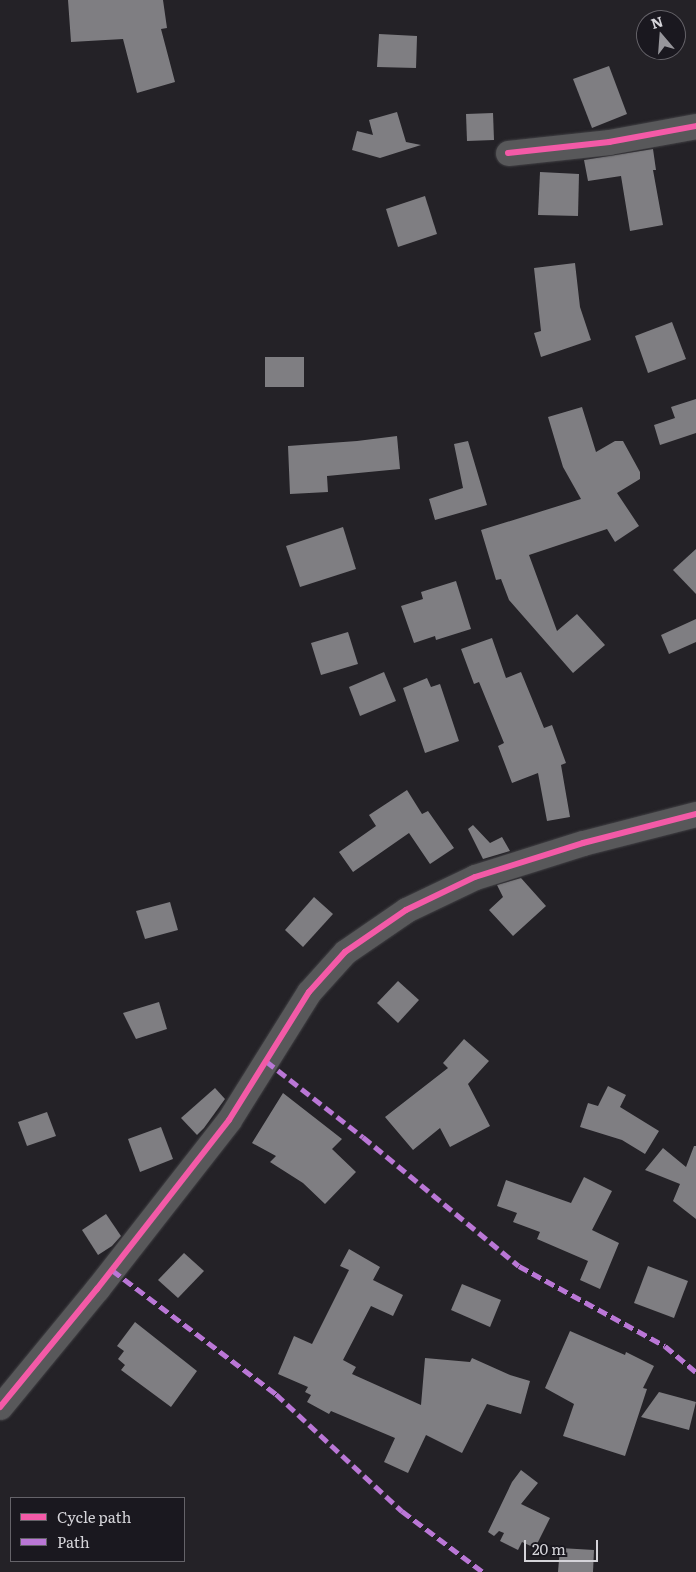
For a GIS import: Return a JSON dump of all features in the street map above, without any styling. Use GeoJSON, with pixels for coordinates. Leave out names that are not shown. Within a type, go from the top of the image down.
{"type":"FeatureCollection","features":[{"type":"Feature","properties":{"kind":"street"},"geometry":{"type":"LineString","coordinates":[[508,153],[609,142],[696,126]]}},
{"type":"Feature","properties":{"kind":"street"},"geometry":{"type":"LineString","coordinates":[[0,1407],[97,1289],[229,1120],[309,992],[345,952],[406,910],[475,877],[583,843],[696,814]]}},
{"type":"Feature","properties":{"kind":"building"},"geometry":{"type":"Polygon","coordinates":[[[68,0],[163,0],[167,28],[161,29],[175,82],[137,93],[123,39],[71,42],[68,0]]]}},
{"type":"Feature","properties":{"kind":"building"},"geometry":{"type":"Polygon","coordinates":[[[379,34],[417,36],[416,68],[377,67],[379,34]]]}},
{"type":"Feature","properties":{"kind":"building"},"geometry":{"type":"Polygon","coordinates":[[[609,66],[627,114],[592,128],[573,79],[609,66]]]}},
{"type":"Feature","properties":{"kind":"building"},"geometry":{"type":"Polygon","coordinates":[[[397,112],[406,142],[421,145],[380,158],[352,150],[357,131],[373,135],[369,120],[397,112]]]}},
{"type":"Feature","properties":{"kind":"building"},"geometry":{"type":"Polygon","coordinates":[[[493,113],[494,140],[467,141],[466,114],[493,113]]]}},
{"type":"Feature","properties":{"kind":"building"},"geometry":{"type":"Polygon","coordinates":[[[653,149],[656,170],[653,170],[663,225],[630,231],[621,176],[588,181],[584,160],[653,149]]]}},
{"type":"Feature","properties":{"kind":"building"},"geometry":{"type":"Polygon","coordinates":[[[540,172],[579,174],[578,216],[538,215],[540,172]]]}},
{"type":"Feature","properties":{"kind":"building"},"geometry":{"type":"Polygon","coordinates":[[[425,196],[437,234],[398,247],[386,209],[425,196]]]}},
{"type":"Feature","properties":{"kind":"building"},"geometry":{"type":"Polygon","coordinates":[[[575,263],[580,307],[591,340],[541,357],[534,333],[541,331],[534,268],[575,263]]]}},
{"type":"Feature","properties":{"kind":"building"},"geometry":{"type":"Polygon","coordinates":[[[672,322],[686,359],[648,373],[635,336],[672,322]]]}},
{"type":"Feature","properties":{"kind":"building"},"geometry":{"type":"Polygon","coordinates":[[[265,357],[304,357],[304,387],[265,387],[265,357]]]}},
{"type":"Feature","properties":{"kind":"building"},"geometry":{"type":"Polygon","coordinates":[[[696,399],[696,433],[660,445],[654,425],[675,418],[671,407],[696,399]]]}},
{"type":"Feature","properties":{"kind":"building"},"geometry":{"type":"Polygon","coordinates":[[[582,407],[596,452],[615,441],[623,441],[640,472],[640,479],[617,493],[639,526],[615,542],[607,529],[529,555],[557,631],[577,614],[605,645],[573,673],[509,600],[501,579],[496,580],[481,530],[581,499],[563,467],[548,417],[582,407]]]}},
{"type":"Feature","properties":{"kind":"building"},"geometry":{"type":"Polygon","coordinates":[[[397,436],[400,469],[327,476],[328,492],[290,494],[288,446],[397,436]]]}},
{"type":"Feature","properties":{"kind":"building"},"geometry":{"type":"Polygon","coordinates":[[[468,441],[487,505],[435,520],[429,499],[463,488],[454,444],[468,441]]]}},
{"type":"Feature","properties":{"kind":"building"},"geometry":{"type":"Polygon","coordinates":[[[343,527],[356,569],[300,587],[286,546],[343,527]]]}},
{"type":"Feature","properties":{"kind":"building"},"geometry":{"type":"Polygon","coordinates":[[[696,549],[696,594],[673,570],[696,549]]]}},
{"type":"Feature","properties":{"kind":"building"},"geometry":{"type":"Polygon","coordinates":[[[456,581],[471,629],[436,640],[435,636],[414,643],[401,606],[423,599],[421,592],[456,581]]]}},
{"type":"Feature","properties":{"kind":"building"},"geometry":{"type":"Polygon","coordinates":[[[696,619],[696,642],[669,654],[661,635],[696,619]]]}},
{"type":"Feature","properties":{"kind":"building"},"geometry":{"type":"Polygon","coordinates":[[[348,632],[358,664],[321,675],[311,643],[348,632]]]}},
{"type":"Feature","properties":{"kind":"building"},"geometry":{"type":"Polygon","coordinates":[[[492,638],[506,678],[521,672],[544,728],[552,725],[566,763],[561,765],[570,817],[547,821],[538,773],[512,783],[498,746],[504,743],[479,682],[474,684],[461,649],[492,638]]]}},
{"type":"Feature","properties":{"kind":"building"},"geometry":{"type":"Polygon","coordinates":[[[384,672],[396,701],[360,716],[349,687],[384,672]]]}},
{"type":"Feature","properties":{"kind":"building"},"geometry":{"type":"Polygon","coordinates":[[[427,678],[431,687],[440,684],[459,741],[425,753],[403,688],[427,678]]]}},
{"type":"Feature","properties":{"kind":"building"},"geometry":{"type":"Polygon","coordinates":[[[407,790],[422,814],[428,811],[454,848],[430,864],[409,833],[353,872],[339,852],[376,826],[369,815],[407,790]]]}},
{"type":"Feature","properties":{"kind":"building"},"geometry":{"type":"Polygon","coordinates":[[[473,825],[490,843],[502,837],[510,851],[483,859],[468,829],[473,825]]]}},
{"type":"Feature","properties":{"kind":"building"},"geometry":{"type":"Polygon","coordinates":[[[521,878],[546,906],[513,936],[489,910],[503,897],[497,885],[521,878]]]}},
{"type":"Feature","properties":{"kind":"building"},"geometry":{"type":"Polygon","coordinates":[[[314,897],[333,914],[303,947],[285,930],[314,897]]]}},
{"type":"Feature","properties":{"kind":"building"},"geometry":{"type":"Polygon","coordinates":[[[170,902],[178,930],[145,939],[136,911],[170,902]]]}},
{"type":"Feature","properties":{"kind":"building"},"geometry":{"type":"Polygon","coordinates":[[[398,981],[419,1000],[398,1023],[377,1003],[398,981]]]}},
{"type":"Feature","properties":{"kind":"building"},"geometry":{"type":"Polygon","coordinates":[[[159,1002],[167,1029],[136,1039],[123,1013],[159,1002]]]}},
{"type":"Feature","properties":{"kind":"building"},"geometry":{"type":"Polygon","coordinates":[[[464,1039],[489,1061],[468,1084],[490,1126],[450,1147],[440,1128],[413,1150],[385,1117],[448,1068],[443,1063],[464,1039]]]}},
{"type":"Feature","properties":{"kind":"building"},"geometry":{"type":"Polygon","coordinates":[[[608,1086],[626,1095],[620,1107],[659,1131],[645,1154],[622,1140],[580,1127],[588,1103],[598,1106],[608,1086]]]}},
{"type":"Feature","properties":{"kind":"building"},"geometry":{"type":"Polygon","coordinates":[[[215,1088],[225,1099],[197,1135],[181,1118],[215,1088]]]}},
{"type":"Feature","properties":{"kind":"building"},"geometry":{"type":"Polygon","coordinates":[[[283,1093],[342,1139],[332,1149],[356,1172],[325,1204],[303,1183],[270,1162],[276,1156],[252,1143],[283,1093]]]}},
{"type":"Feature","properties":{"kind":"building"},"geometry":{"type":"Polygon","coordinates":[[[47,1112],[56,1136],[27,1146],[18,1122],[47,1112]]]}},
{"type":"Feature","properties":{"kind":"building"},"geometry":{"type":"Polygon","coordinates":[[[161,1127],[173,1159],[140,1172],[128,1139],[161,1127]]]}},
{"type":"Feature","properties":{"kind":"building"},"geometry":{"type":"Polygon","coordinates":[[[694,1146],[696,1146],[696,1219],[673,1201],[680,1184],[645,1170],[663,1148],[686,1167],[694,1146]]]}},
{"type":"Feature","properties":{"kind":"building"},"geometry":{"type":"Polygon","coordinates":[[[584,1177],[612,1191],[592,1230],[619,1243],[600,1289],[580,1280],[588,1261],[537,1239],[540,1232],[513,1222],[517,1213],[497,1206],[506,1180],[571,1203],[584,1177]]]}},
{"type":"Feature","properties":{"kind":"building"},"geometry":{"type":"Polygon","coordinates":[[[106,1214],[121,1236],[112,1246],[98,1255],[82,1230],[106,1214]]]}},
{"type":"Feature","properties":{"kind":"building"},"geometry":{"type":"Polygon","coordinates":[[[349,1249],[380,1267],[373,1280],[403,1295],[393,1316],[371,1306],[343,1360],[356,1367],[352,1374],[421,1405],[425,1358],[470,1362],[472,1358],[510,1375],[530,1381],[521,1414],[487,1404],[462,1453],[426,1435],[408,1473],[384,1462],[395,1438],[331,1411],[329,1414],[307,1402],[311,1395],[305,1392],[308,1387],[278,1374],[294,1336],[312,1344],[349,1270],[340,1266],[349,1249]]]}},
{"type":"Feature","properties":{"kind":"building"},"geometry":{"type":"Polygon","coordinates":[[[184,1253],[204,1271],[178,1298],[158,1280],[184,1253]]]}},
{"type":"Feature","properties":{"kind":"building"},"geometry":{"type":"Polygon","coordinates":[[[648,1266],[688,1281],[674,1318],[634,1303],[648,1266]]]}},
{"type":"Feature","properties":{"kind":"building"},"geometry":{"type":"Polygon","coordinates":[[[462,1284],[501,1300],[490,1327],[451,1310],[462,1284]]]}},
{"type":"Feature","properties":{"kind":"building"},"geometry":{"type":"Polygon","coordinates":[[[135,1322],[197,1371],[171,1407],[121,1370],[125,1365],[118,1359],[124,1351],[117,1346],[135,1322]]]}},
{"type":"Feature","properties":{"kind":"building"},"geometry":{"type":"Polygon","coordinates":[[[570,1331],[625,1355],[626,1352],[654,1366],[643,1388],[647,1389],[625,1456],[563,1436],[574,1404],[545,1388],[570,1331]]]}},
{"type":"Feature","properties":{"kind":"building"},"geometry":{"type":"Polygon","coordinates":[[[659,1392],[696,1402],[689,1430],[641,1417],[659,1392]]]}},
{"type":"Feature","properties":{"kind":"building"},"geometry":{"type":"Polygon","coordinates":[[[521,1470],[538,1483],[521,1504],[550,1518],[535,1548],[522,1542],[518,1550],[500,1541],[504,1533],[499,1531],[494,1536],[488,1532],[512,1482],[521,1470]]]}},
{"type":"Feature","properties":{"kind":"building"},"geometry":{"type":"Polygon","coordinates":[[[560,1548],[594,1550],[593,1572],[558,1572],[560,1548]]]}},
{"type":"Feature","properties":{"kind":"marked path"},"geometry":{"type":"LineString","coordinates":[[266,1061],[363,1137],[519,1266],[665,1346],[696,1372]]}},
{"type":"Feature","properties":{"kind":"marked path"},"geometry":{"type":"LineString","coordinates":[[112,1270],[276,1394],[402,1511],[483,1572]]}},
{"type":"Feature","properties":{"kind":"cycle path"},"geometry":{"type":"LineString","coordinates":[[508,153],[609,142],[696,126]]}},
{"type":"Feature","properties":{"kind":"cycle path"},"geometry":{"type":"LineString","coordinates":[[0,1407],[97,1289],[229,1120],[309,992],[345,952],[406,910],[475,877],[583,843],[696,814]]}}]}
